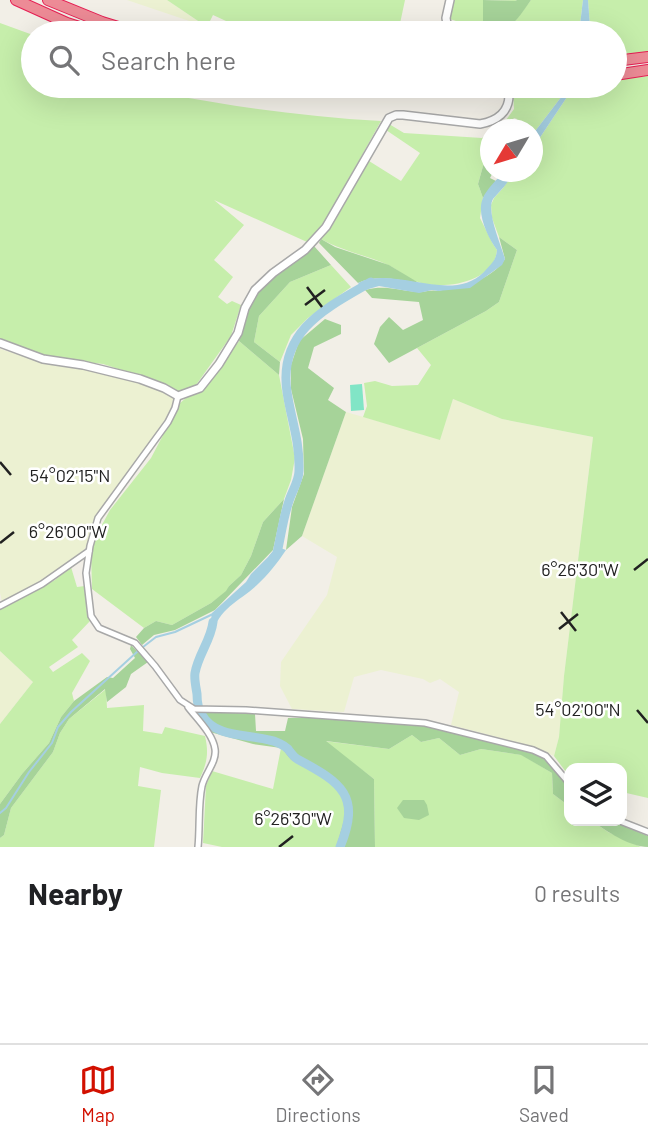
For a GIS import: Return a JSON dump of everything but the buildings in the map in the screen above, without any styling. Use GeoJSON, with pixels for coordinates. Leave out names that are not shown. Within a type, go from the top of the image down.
{"type":"FeatureCollection","features":[{"type":"Feature","properties":{"kind":"highway"},"geometry":{"type":"LineString","coordinates":[[16,0],[63,21]]}},
{"type":"Feature","properties":{"kind":"highway"},"geometry":{"type":"LineString","coordinates":[[48,0],[100,21]]}},
{"type":"Feature","properties":{"kind":"highway"},"geometry":{"type":"LineString","coordinates":[[627,60],[648,57]]}},
{"type":"Feature","properties":{"kind":"highway"},"geometry":{"type":"LineString","coordinates":[[627,73],[648,70]]}},
{"type":"Feature","properties":{"kind":"street"},"geometry":{"type":"LineString","coordinates":[[446,21],[450,0]]}},
{"type":"Feature","properties":{"kind":"street"},"geometry":{"type":"LineString","coordinates":[[0,343],[43,359],[83,365],[140,379],[178,396],[200,388],[238,333],[245,308],[255,290],[305,250],[326,227],[389,118],[396,115],[471,123],[490,122],[503,113],[509,98]]}},
{"type":"Feature","properties":{"kind":"street"},"geometry":{"type":"LineString","coordinates":[[178,396],[168,422],[98,519],[86,573],[91,617],[99,628],[135,643],[180,700],[191,708],[212,741],[216,751],[201,790],[198,847]]}},
{"type":"Feature","properties":{"kind":"street"},"geometry":{"type":"LineString","coordinates":[[0,606],[42,584],[89,551]]}},
{"type":"Feature","properties":{"kind":"street"},"geometry":{"type":"LineString","coordinates":[[191,708],[351,716],[425,723],[546,755],[564,777]]}},
{"type":"Feature","properties":{"kind":"street"},"geometry":{"type":"LineString","coordinates":[[627,824],[648,832]]}},
{"type":"Feature","properties":{"kind":"green space"},"geometry":{"type":"Polygon","coordinates":[[[127,0],[167,0],[198,21],[189,21],[127,0]]]}},
{"type":"Feature","properties":{"kind":"green space"},"geometry":{"type":"Polygon","coordinates":[[[167,0],[405,0],[401,21],[226,21],[213,15],[210,21],[198,21],[167,0]]]}},
{"type":"Feature","properties":{"kind":"green space"},"geometry":{"type":"Polygon","coordinates":[[[454,0],[483,0],[483,21],[450,19],[454,0]]]}},
{"type":"Feature","properties":{"kind":"green space"},"geometry":{"type":"Polygon","coordinates":[[[483,0],[531,0],[515,21],[483,21],[483,0]]]}},
{"type":"Feature","properties":{"kind":"green space"},"geometry":{"type":"Polygon","coordinates":[[[531,0],[583,0],[580,21],[515,21],[531,0]]]}},
{"type":"Feature","properties":{"kind":"green space"},"geometry":{"type":"Polygon","coordinates":[[[588,0],[648,0],[648,52],[627,55],[627,21],[590,21],[588,0]]]}},
{"type":"Feature","properties":{"kind":"green space"},"geometry":{"type":"Polygon","coordinates":[[[0,23],[21,31],[21,98],[189,98],[276,111],[381,121],[322,227],[307,242],[214,200],[244,225],[214,260],[233,277],[218,297],[227,304],[232,301],[241,305],[231,336],[196,385],[179,392],[159,382],[103,364],[45,355],[0,339],[0,23]]]}},
{"type":"Feature","properties":{"kind":"green space"},"geometry":{"type":"Polygon","coordinates":[[[648,76],[648,798],[627,793],[627,763],[564,763],[564,769],[554,756],[559,737],[593,437],[502,419],[453,399],[440,440],[363,417],[367,406],[364,383],[375,381],[392,386],[418,385],[431,365],[417,348],[499,302],[517,250],[499,237],[492,218],[491,205],[507,182],[543,182],[543,133],[566,98],[627,98],[627,79],[648,76]]]}},
{"type":"Feature","properties":{"kind":"green space"},"geometry":{"type":"Polygon","coordinates":[[[513,98],[560,98],[543,121],[507,119],[514,109],[513,98]]]}},
{"type":"Feature","properties":{"kind":"green space"},"geometry":{"type":"Polygon","coordinates":[[[389,124],[404,133],[480,138],[478,184],[483,198],[480,218],[497,250],[494,261],[479,276],[456,284],[421,283],[388,265],[321,239],[332,226],[369,161],[401,181],[420,153],[386,130],[389,124]]]}},
{"type":"Feature","properties":{"kind":"green space"},"geometry":{"type":"Polygon","coordinates":[[[480,177],[480,182],[495,182],[483,198],[478,184],[480,177]]]}},
{"type":"Feature","properties":{"kind":"green space"},"geometry":{"type":"Polygon","coordinates":[[[499,237],[517,250],[499,302],[389,363],[374,344],[380,327],[389,317],[403,330],[423,320],[419,302],[372,298],[365,290],[385,288],[416,292],[438,291],[484,278],[505,259],[499,237]]]}},
{"type":"Feature","properties":{"kind":"green space"},"geometry":{"type":"Polygon","coordinates":[[[321,239],[335,247],[389,265],[419,283],[380,278],[358,283],[319,243],[321,239]]]}},
{"type":"Feature","properties":{"kind":"green space"},"geometry":{"type":"Polygon","coordinates":[[[314,246],[331,265],[290,282],[259,316],[254,342],[280,362],[279,375],[239,341],[242,328],[250,305],[262,288],[278,272],[314,246]]]}},
{"type":"Feature","properties":{"kind":"green space"},"geometry":{"type":"Polygon","coordinates":[[[331,265],[351,287],[308,318],[291,335],[280,362],[254,342],[259,316],[290,282],[331,265]]]}},
{"type":"Feature","properties":{"kind":"green space"},"geometry":{"type":"Polygon","coordinates":[[[325,319],[341,325],[341,334],[314,347],[308,368],[334,388],[328,400],[346,412],[302,536],[286,550],[292,507],[304,474],[303,439],[291,389],[291,365],[299,341],[325,319]]]}},
{"type":"Feature","properties":{"kind":"green space"},"geometry":{"type":"Polygon","coordinates":[[[239,341],[279,375],[295,458],[291,480],[284,499],[263,522],[241,575],[227,591],[172,625],[156,621],[144,628],[92,589],[91,553],[97,534],[110,510],[151,458],[180,403],[202,390],[239,341]]]}},
{"type":"Feature","properties":{"kind":"green space"},"geometry":{"type":"Polygon","coordinates":[[[0,349],[46,363],[96,370],[154,386],[173,399],[163,426],[96,520],[88,544],[79,557],[46,580],[2,602],[0,593],[0,349]]]}},
{"type":"Feature","properties":{"kind":"green space"},"geometry":{"type":"Polygon","coordinates":[[[362,384],[364,410],[351,411],[350,385],[362,384]]]}},
{"type":"Feature","properties":{"kind":"green space"},"geometry":{"type":"Polygon","coordinates":[[[453,399],[502,419],[593,437],[559,737],[554,756],[531,746],[451,725],[459,692],[440,679],[430,683],[381,670],[354,677],[344,712],[292,709],[280,686],[281,662],[327,595],[337,557],[302,536],[346,412],[440,439],[453,399]]]}},
{"type":"Feature","properties":{"kind":"green space"},"geometry":{"type":"Polygon","coordinates":[[[284,499],[273,550],[215,610],[175,630],[154,635],[142,645],[136,637],[144,628],[156,621],[172,625],[211,603],[226,591],[241,575],[263,522],[284,499]]]}},
{"type":"Feature","properties":{"kind":"green space"},"geometry":{"type":"Polygon","coordinates":[[[71,567],[77,587],[85,586],[87,615],[90,621],[72,640],[78,647],[49,667],[53,672],[82,653],[90,661],[72,693],[74,701],[61,717],[49,743],[0,804],[0,724],[33,682],[0,651],[0,608],[55,580],[71,567]]]}},
{"type":"Feature","properties":{"kind":"green space"},"geometry":{"type":"Polygon","coordinates":[[[131,645],[148,662],[131,674],[126,687],[107,702],[105,689],[69,719],[53,752],[11,808],[4,835],[0,838],[0,804],[49,743],[61,717],[74,701],[107,677],[113,678],[135,658],[130,649],[131,645]]]}},
{"type":"Feature","properties":{"kind":"green space"},"geometry":{"type":"Polygon","coordinates":[[[0,651],[33,682],[0,724],[0,651]]]}},
{"type":"Feature","properties":{"kind":"green space"},"geometry":{"type":"Polygon","coordinates":[[[106,689],[107,708],[144,705],[143,731],[162,734],[165,727],[205,736],[207,758],[200,778],[140,767],[138,786],[161,790],[154,847],[0,847],[0,838],[4,835],[11,808],[53,752],[69,719],[106,689]]]}},
{"type":"Feature","properties":{"kind":"green space"},"geometry":{"type":"Polygon","coordinates":[[[195,711],[255,714],[256,731],[285,731],[288,718],[339,717],[421,725],[536,753],[550,764],[564,782],[564,802],[553,794],[552,773],[521,755],[481,749],[460,755],[439,738],[421,742],[412,735],[389,749],[326,741],[374,779],[375,847],[336,847],[345,816],[343,798],[334,784],[291,760],[281,748],[253,744],[210,732],[195,711]]]}},
{"type":"Feature","properties":{"kind":"green space"},"geometry":{"type":"Polygon","coordinates":[[[412,735],[421,742],[439,738],[460,755],[481,749],[522,755],[552,773],[553,794],[564,802],[564,826],[599,826],[641,847],[375,847],[374,779],[324,741],[389,749],[412,735]]]}},
{"type":"Feature","properties":{"kind":"green space"},"geometry":{"type":"Polygon","coordinates":[[[281,748],[291,760],[334,784],[343,798],[345,816],[336,847],[222,847],[203,843],[206,786],[212,771],[273,789],[281,748]]]}},
{"type":"Feature","properties":{"kind":"green space"},"geometry":{"type":"Polygon","coordinates":[[[403,800],[424,800],[429,815],[419,820],[404,818],[397,808],[403,800]]]}},
{"type":"Feature","properties":{"kind":"green space"},"geometry":{"type":"Polygon","coordinates":[[[599,826],[623,826],[648,836],[648,847],[626,841],[599,826]]]}},
{"type":"Feature","properties":{"kind":"water"},"geometry":{"type":"Polygon","coordinates":[[[583,0],[588,0],[590,21],[580,21],[583,0]]]}},
{"type":"Feature","properties":{"kind":"water"},"geometry":{"type":"Polygon","coordinates":[[[560,98],[566,98],[543,133],[543,121],[560,98]]]}},
{"type":"Feature","properties":{"kind":"water"},"geometry":{"type":"Polygon","coordinates":[[[508,182],[491,204],[505,259],[502,265],[470,288],[419,293],[379,286],[365,290],[358,283],[389,278],[456,285],[471,281],[484,272],[494,260],[497,250],[484,225],[481,211],[483,198],[492,184],[508,182]]]}},
{"type":"Feature","properties":{"kind":"water"},"geometry":{"type":"Polygon","coordinates":[[[278,547],[286,550],[273,568],[225,611],[213,634],[209,632],[212,613],[246,582],[278,547]]]}},
{"type":"Feature","properties":{"kind":"waterway"},"geometry":{"type":"LineString","coordinates":[[273,558],[277,553],[287,507],[299,475],[298,450],[287,392],[286,371],[290,353],[298,337],[322,312],[371,282]]}},
{"type":"Feature","properties":{"kind":"waterway"},"geometry":{"type":"LineString","coordinates":[[143,647],[156,637],[175,632],[213,614]]}},
{"type":"Feature","properties":{"kind":"waterway"},"geometry":{"type":"LineString","coordinates":[[213,622],[195,673],[201,713],[215,728],[282,745],[296,758],[336,784],[348,803],[346,830],[340,847]]}},
{"type":"Feature","properties":{"kind":"waterway"},"geometry":{"type":"LineString","coordinates":[[0,813],[52,743],[58,727],[138,651]]}}]}
